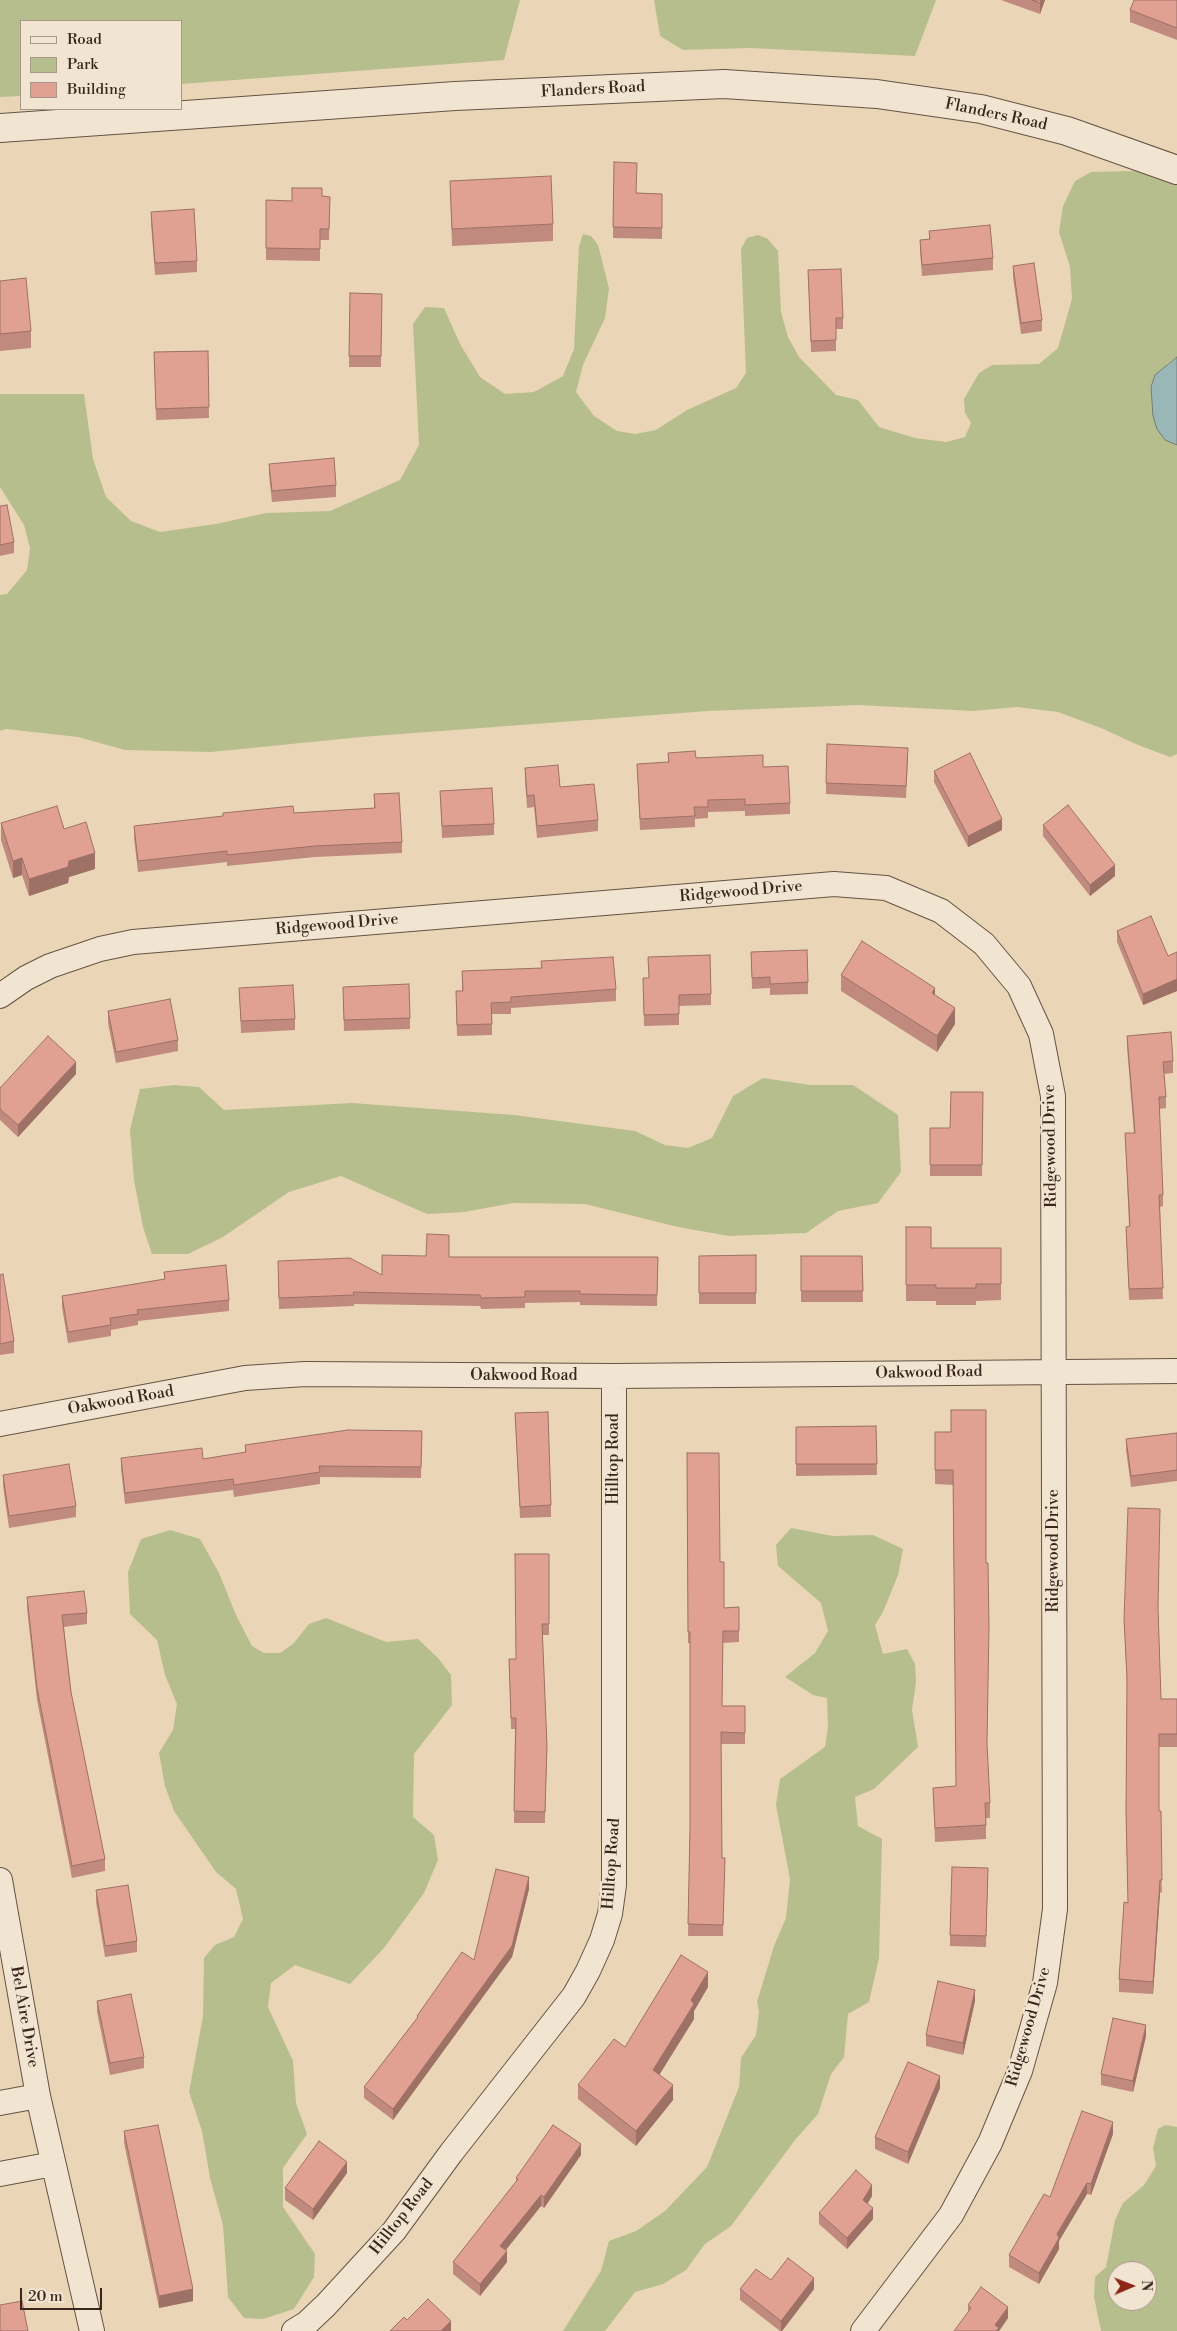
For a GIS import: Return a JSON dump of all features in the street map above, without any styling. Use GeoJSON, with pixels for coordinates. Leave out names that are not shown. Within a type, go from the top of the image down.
{"type":"FeatureCollection","features":[{"type":"Feature","properties":{"kind":"street","name":"Flanders Road"},"geometry":{"type":"LineString","coordinates":[[0,128],[455,96],[724,84],[877,94],[982,109],[1067,131],[1177,170]]}},
{"type":"Feature","properties":{"kind":"street","name":"Ridgewood Drive"},"geometry":{"type":"LineString","coordinates":[[0,996],[26,978],[50,966],[100,949],[133,942],[834,884],[886,888],[941,911],[984,944],[1019,986],[1041,1034],[1053,1096],[1052,1372],[1055,1909],[1045,1983],[1020,2071],[990,2143],[951,2215],[862,2331]]}},
{"type":"Feature","properties":{"kind":"street","name":"Oakwood Road"},"geometry":{"type":"LineString","coordinates":[[0,1424],[245,1378],[305,1374],[614,1376],[1177,1371]]}},
{"type":"Feature","properties":{"kind":"street","name":"Hilltop Road"},"geometry":{"type":"LineString","coordinates":[[294,2331],[307,2323],[326,2305],[394,2230],[451,2153],[574,1996],[602,1940],[610,1914],[614,1885],[614,1376]]}},
{"type":"Feature","properties":{"kind":"street","name":"Bel Aire Drive"},"geometry":{"type":"LineString","coordinates":[[0,1880],[38,2096],[92,2331]]}},
{"type":"Feature","properties":{"kind":"street"},"geometry":{"type":"LineString","coordinates":[[0,2103],[38,2096]]}},
{"type":"Feature","properties":{"kind":"street"},"geometry":{"type":"LineString","coordinates":[[0,2174],[53,2164]]}},
{"type":"Feature","properties":{"kind":"green space"},"geometry":{"type":"Polygon","coordinates":[[[0,0],[520,0],[504,60],[182,84],[182,20],[20,20],[20,96],[0,97],[0,0]]]}},
{"type":"Feature","properties":{"kind":"green space"},"geometry":{"type":"Polygon","coordinates":[[[654,0],[936,0],[915,56],[750,48],[683,50],[660,36],[654,0]]]}},
{"type":"Feature","properties":{"kind":"green space"},"geometry":{"type":"Polygon","coordinates":[[[1177,170],[1177,357],[1167,364],[1165,440],[1177,445],[1177,754],[1170,757],[1058,712],[1017,707],[973,711],[859,705],[708,711],[361,737],[211,752],[125,750],[78,737],[6,729],[0,731],[0,595],[7,594],[27,570],[30,548],[24,525],[0,487],[0,394],[84,394],[93,459],[106,497],[131,521],[160,532],[216,524],[266,513],[330,511],[400,480],[419,445],[413,324],[425,307],[444,308],[460,344],[480,377],[505,394],[534,392],[563,376],[574,349],[579,246],[583,234],[591,236],[598,245],[609,288],[605,318],[583,365],[576,392],[594,416],[617,431],[635,434],[656,430],[687,410],[736,388],[746,373],[741,249],[747,238],[758,235],[768,239],[778,251],[781,312],[788,337],[799,357],[836,395],[858,400],[879,427],[915,438],[946,442],[965,437],[971,423],[965,413],[964,399],[979,373],[992,365],[1039,364],[1058,348],[1072,299],[1070,267],[1059,232],[1063,206],[1075,181],[1091,172],[1177,170]]]}},
{"type":"Feature","properties":{"kind":"green space"},"geometry":{"type":"Polygon","coordinates":[[[763,1078],[810,1085],[853,1085],[898,1115],[901,1172],[878,1203],[838,1211],[806,1233],[729,1236],[678,1227],[585,1204],[513,1203],[464,1212],[427,1214],[341,1176],[289,1192],[223,1237],[188,1254],[152,1254],[143,1227],[134,1180],[130,1130],[140,1089],[174,1085],[199,1087],[224,1110],[352,1103],[514,1115],[635,1131],[665,1145],[688,1148],[712,1138],[733,1096],[763,1078]]]}},
{"type":"Feature","properties":{"kind":"green space"},"geometry":{"type":"Polygon","coordinates":[[[791,1528],[833,1536],[873,1535],[903,1549],[898,1575],[883,1612],[875,1625],[883,1654],[907,1649],[915,1664],[916,1682],[912,1710],[918,1747],[874,1789],[855,1797],[858,1826],[882,1839],[879,1958],[869,2002],[848,2014],[844,2057],[831,2074],[818,2114],[795,2140],[731,2226],[705,2244],[686,2270],[663,2284],[635,2292],[605,2331],[563,2331],[601,2271],[609,2241],[636,2231],[665,2211],[707,2167],[739,2087],[741,2058],[756,2035],[759,2012],[757,2002],[774,1946],[786,1918],[790,1879],[776,1805],[780,1779],[825,1747],[828,1726],[827,1698],[813,1695],[785,1677],[815,1653],[828,1631],[821,1603],[778,1566],[776,1545],[791,1528]]]}},
{"type":"Feature","properties":{"kind":"green space"},"geometry":{"type":"Polygon","coordinates":[[[170,1530],[200,1539],[219,1573],[236,1615],[252,1646],[264,1653],[280,1653],[293,1644],[309,1624],[326,1618],[386,1642],[418,1639],[438,1658],[451,1675],[452,1705],[414,1754],[413,1817],[434,1835],[438,1860],[424,1893],[384,1948],[350,1984],[295,1965],[271,1983],[268,2007],[293,2061],[296,2103],[307,2134],[283,2168],[283,2207],[315,2254],[314,2277],[294,2309],[263,2319],[244,2318],[228,2297],[223,2225],[210,2178],[202,2131],[189,2092],[203,2016],[204,1958],[215,1945],[234,1937],[243,1919],[236,1889],[216,1872],[174,1811],[165,1786],[159,1753],[173,1730],[177,1704],[165,1675],[157,1640],[130,1614],[128,1572],[141,1539],[170,1530]]]}},
{"type":"Feature","properties":{"kind":"green space"},"geometry":{"type":"Polygon","coordinates":[[[1165,2125],[1177,2127],[1177,2331],[1101,2331],[1094,2297],[1095,2277],[1106,2267],[1107,2262],[1107,2311],[1157,2311],[1157,2261],[1107,2261],[1115,2220],[1123,2203],[1144,2185],[1156,2166],[1153,2148],[1158,2129],[1165,2125]]]}},
{"type":"Feature","properties":{"kind":"water"},"geometry":{"type":"Polygon","coordinates":[[[1177,357],[1177,445],[1165,440],[1157,429],[1153,416],[1151,387],[1155,375],[1177,357]]]}},
{"type":"Feature","properties":{"kind":"building"},"geometry":{"type":"Polygon","coordinates":[[[1134,0],[1177,0],[1177,28],[1130,10],[1134,0]]]}},
{"type":"Feature","properties":{"kind":"building"},"geometry":{"type":"Polygon","coordinates":[[[614,162],[637,163],[636,193],[662,194],[662,228],[613,227],[614,162]]]}},
{"type":"Feature","properties":{"kind":"building"},"geometry":{"type":"Polygon","coordinates":[[[551,176],[553,224],[452,229],[450,181],[551,176]]]}},
{"type":"Feature","properties":{"kind":"building"},"geometry":{"type":"Polygon","coordinates":[[[292,188],[322,188],[322,196],[330,197],[329,229],[320,229],[320,249],[266,248],[266,200],[292,201],[292,188]]]}},
{"type":"Feature","properties":{"kind":"building"},"geometry":{"type":"Polygon","coordinates":[[[194,209],[197,261],[155,263],[151,212],[194,209]]]}},
{"type":"Feature","properties":{"kind":"building"},"geometry":{"type":"Polygon","coordinates":[[[990,225],[993,258],[922,265],[920,240],[930,239],[929,231],[990,225]]]}},
{"type":"Feature","properties":{"kind":"building"},"geometry":{"type":"Polygon","coordinates":[[[1034,263],[1042,320],[1021,323],[1013,266],[1034,263]]]}},
{"type":"Feature","properties":{"kind":"building"},"geometry":{"type":"Polygon","coordinates":[[[841,269],[843,318],[836,318],[836,340],[811,341],[808,270],[841,269]]]}},
{"type":"Feature","properties":{"kind":"building"},"geometry":{"type":"Polygon","coordinates":[[[26,278],[31,331],[0,334],[0,281],[26,278]]]}},
{"type":"Feature","properties":{"kind":"building"},"geometry":{"type":"Polygon","coordinates":[[[350,293],[382,294],[381,356],[349,356],[350,293]]]}},
{"type":"Feature","properties":{"kind":"building"},"geometry":{"type":"Polygon","coordinates":[[[208,351],[209,407],[156,409],[154,352],[208,351]]]}},
{"type":"Feature","properties":{"kind":"building"},"geometry":{"type":"Polygon","coordinates":[[[334,458],[336,485],[272,491],[269,464],[334,458]]]}},
{"type":"Feature","properties":{"kind":"building"},"geometry":{"type":"Polygon","coordinates":[[[7,505],[14,542],[0,545],[0,506],[7,505]]]}},
{"type":"Feature","properties":{"kind":"building"},"geometry":{"type":"Polygon","coordinates":[[[827,744],[908,748],[906,786],[826,783],[827,744]]]}},
{"type":"Feature","properties":{"kind":"building"},"geometry":{"type":"Polygon","coordinates":[[[695,751],[696,758],[763,755],[763,767],[788,766],[790,803],[745,805],[745,799],[708,800],[708,807],[694,807],[695,816],[640,819],[637,764],[669,762],[668,753],[695,751]]]}},
{"type":"Feature","properties":{"kind":"building"},"geometry":{"type":"Polygon","coordinates":[[[970,753],[1002,819],[968,836],[934,771],[970,753]]]}},
{"type":"Feature","properties":{"kind":"building"},"geometry":{"type":"Polygon","coordinates":[[[558,765],[560,787],[594,784],[598,820],[537,826],[534,795],[527,796],[525,768],[558,765]]]}},
{"type":"Feature","properties":{"kind":"building"},"geometry":{"type":"Polygon","coordinates":[[[492,788],[494,824],[442,826],[440,791],[492,788]]]}},
{"type":"Feature","properties":{"kind":"building"},"geometry":{"type":"Polygon","coordinates":[[[399,793],[402,842],[315,846],[227,855],[227,851],[138,861],[134,826],[223,816],[223,813],[293,806],[294,813],[375,808],[374,794],[399,793]]]}},
{"type":"Feature","properties":{"kind":"building"},"geometry":{"type":"Polygon","coordinates":[[[1068,805],[1115,865],[1090,885],[1043,825],[1068,805]]]}},
{"type":"Feature","properties":{"kind":"building"},"geometry":{"type":"Polygon","coordinates":[[[57,806],[64,829],[86,822],[95,853],[69,861],[68,867],[29,879],[22,858],[13,861],[1,823],[57,806]]]}},
{"type":"Feature","properties":{"kind":"building"},"geometry":{"type":"Polygon","coordinates":[[[1151,916],[1168,956],[1177,952],[1177,979],[1143,994],[1117,931],[1151,916]]]}},
{"type":"Feature","properties":{"kind":"building"},"geometry":{"type":"Polygon","coordinates":[[[862,941],[935,988],[932,993],[955,1008],[937,1036],[841,975],[862,941]]]}},
{"type":"Feature","properties":{"kind":"building"},"geometry":{"type":"Polygon","coordinates":[[[807,950],[808,982],[770,984],[770,977],[752,978],[751,952],[807,950]]]}},
{"type":"Feature","properties":{"kind":"building"},"geometry":{"type":"Polygon","coordinates":[[[710,955],[711,994],[679,995],[679,1014],[644,1015],[643,978],[649,978],[648,957],[710,955]]]}},
{"type":"Feature","properties":{"kind":"building"},"geometry":{"type":"Polygon","coordinates":[[[613,957],[616,989],[511,997],[511,1002],[491,1003],[492,1024],[457,1025],[456,991],[463,991],[462,971],[542,968],[541,961],[613,957]]]}},
{"type":"Feature","properties":{"kind":"building"},"geometry":{"type":"Polygon","coordinates":[[[409,984],[410,1018],[344,1020],[343,987],[409,984]]]}},
{"type":"Feature","properties":{"kind":"building"},"geometry":{"type":"Polygon","coordinates":[[[293,985],[295,1019],[241,1021],[239,988],[293,985]]]}},
{"type":"Feature","properties":{"kind":"building"},"geometry":{"type":"Polygon","coordinates":[[[170,999],[178,1040],[116,1052],[108,1011],[170,999]]]}},
{"type":"Feature","properties":{"kind":"building"},"geometry":{"type":"Polygon","coordinates":[[[1171,1032],[1173,1061],[1163,1062],[1166,1097],[1159,1097],[1163,1195],[1159,1195],[1163,1288],[1129,1289],[1126,1227],[1130,1226],[1125,1133],[1135,1133],[1127,1036],[1171,1032]]]}},
{"type":"Feature","properties":{"kind":"building"},"geometry":{"type":"Polygon","coordinates":[[[48,1036],[76,1062],[18,1125],[0,1109],[0,1088],[48,1036]]]}},
{"type":"Feature","properties":{"kind":"building"},"geometry":{"type":"Polygon","coordinates":[[[951,1092],[983,1092],[982,1165],[930,1165],[930,1128],[950,1128],[951,1092]]]}},
{"type":"Feature","properties":{"kind":"building"},"geometry":{"type":"Polygon","coordinates":[[[906,1227],[931,1227],[931,1248],[1001,1248],[1001,1284],[976,1284],[976,1288],[936,1288],[936,1285],[906,1285],[906,1227]]]}},
{"type":"Feature","properties":{"kind":"building"},"geometry":{"type":"Polygon","coordinates":[[[427,1234],[449,1235],[449,1257],[658,1257],[657,1295],[580,1294],[580,1291],[525,1291],[525,1297],[481,1298],[480,1295],[353,1292],[354,1295],[279,1298],[278,1261],[350,1258],[382,1275],[382,1255],[426,1256],[427,1234]]]}},
{"type":"Feature","properties":{"kind":"building"},"geometry":{"type":"Polygon","coordinates":[[[756,1255],[756,1293],[699,1293],[699,1256],[756,1255]]]}},
{"type":"Feature","properties":{"kind":"building"},"geometry":{"type":"Polygon","coordinates":[[[801,1256],[862,1256],[863,1291],[801,1291],[801,1256]]]}},
{"type":"Feature","properties":{"kind":"building"},"geometry":{"type":"Polygon","coordinates":[[[226,1265],[229,1300],[137,1310],[138,1314],[110,1318],[111,1325],[68,1332],[62,1296],[165,1279],[164,1272],[226,1265]]]}},
{"type":"Feature","properties":{"kind":"building"},"geometry":{"type":"Polygon","coordinates":[[[3,1274],[14,1341],[0,1344],[0,1275],[3,1274]]]}},
{"type":"Feature","properties":{"kind":"building"},"geometry":{"type":"Polygon","coordinates":[[[951,1410],[986,1410],[986,1563],[988,1563],[989,1626],[987,1743],[990,1803],[985,1803],[986,1825],[935,1828],[933,1788],[956,1786],[953,1470],[935,1470],[935,1432],[951,1432],[951,1410]]]}},
{"type":"Feature","properties":{"kind":"building"},"geometry":{"type":"Polygon","coordinates":[[[548,1412],[551,1505],[520,1507],[515,1413],[548,1412]]]}},
{"type":"Feature","properties":{"kind":"building"},"geometry":{"type":"Polygon","coordinates":[[[876,1426],[877,1464],[796,1464],[796,1427],[876,1426]]]}},
{"type":"Feature","properties":{"kind":"building"},"geometry":{"type":"Polygon","coordinates":[[[348,1430],[422,1431],[421,1467],[319,1466],[320,1472],[234,1485],[233,1479],[125,1493],[121,1458],[202,1448],[203,1459],[246,1452],[245,1445],[348,1430]]]}},
{"type":"Feature","properties":{"kind":"building"},"geometry":{"type":"Polygon","coordinates":[[[1177,1433],[1177,1470],[1131,1476],[1126,1439],[1177,1433]]]}},
{"type":"Feature","properties":{"kind":"building"},"geometry":{"type":"Polygon","coordinates":[[[687,1453],[719,1453],[720,1562],[724,1562],[724,1608],[739,1607],[739,1631],[723,1631],[722,1706],[745,1706],[745,1733],[721,1732],[722,1858],[725,1858],[723,1925],[688,1924],[690,1632],[688,1632],[687,1453]]]}},
{"type":"Feature","properties":{"kind":"building"},"geometry":{"type":"Polygon","coordinates":[[[69,1464],[76,1506],[9,1516],[3,1475],[69,1464]]]}},
{"type":"Feature","properties":{"kind":"building"},"geometry":{"type":"Polygon","coordinates":[[[1128,1508],[1160,1509],[1158,1608],[1161,1699],[1177,1699],[1177,1734],[1159,1734],[1159,1811],[1161,1811],[1162,1880],[1160,1880],[1153,1982],[1119,1979],[1124,1902],[1128,1903],[1126,1811],[1127,1677],[1124,1619],[1128,1508]]]}},
{"type":"Feature","properties":{"kind":"building"},"geometry":{"type":"Polygon","coordinates":[[[515,1554],[549,1554],[549,1624],[542,1624],[547,1746],[545,1812],[514,1811],[516,1718],[511,1718],[509,1659],[516,1659],[515,1554]]]}},
{"type":"Feature","properties":{"kind":"building"},"geometry":{"type":"Polygon","coordinates":[[[84,1591],[87,1613],[62,1615],[71,1692],[105,1859],[72,1866],[37,1688],[27,1597],[84,1591]]]}},
{"type":"Feature","properties":{"kind":"building"},"geometry":{"type":"Polygon","coordinates":[[[952,1867],[988,1868],[986,1936],[950,1935],[952,1867]]]}},
{"type":"Feature","properties":{"kind":"building"},"geometry":{"type":"Polygon","coordinates":[[[496,1869],[529,1877],[512,1946],[393,2109],[364,2087],[418,2017],[462,1952],[474,1960],[496,1869]]]}},
{"type":"Feature","properties":{"kind":"building"},"geometry":{"type":"Polygon","coordinates":[[[128,1885],[137,1941],[105,1946],[96,1890],[128,1885]]]}},
{"type":"Feature","properties":{"kind":"building"},"geometry":{"type":"Polygon","coordinates":[[[681,1955],[708,1972],[691,2000],[694,2004],[653,2070],[673,2085],[636,2131],[578,2085],[614,2039],[625,2047],[681,1955]]]}},
{"type":"Feature","properties":{"kind":"building"},"geometry":{"type":"Polygon","coordinates":[[[938,1981],[975,1990],[963,2043],[926,2035],[938,1981]]]}},
{"type":"Feature","properties":{"kind":"building"},"geometry":{"type":"Polygon","coordinates":[[[131,1994],[144,2057],[110,2063],[97,2001],[131,1994]]]}},
{"type":"Feature","properties":{"kind":"building"},"geometry":{"type":"Polygon","coordinates":[[[1113,2018],[1146,2025],[1133,2081],[1101,2074],[1113,2018]]]}},
{"type":"Feature","properties":{"kind":"building"},"geometry":{"type":"Polygon","coordinates":[[[908,2062],[940,2076],[908,2152],[875,2137],[908,2062]]]}},
{"type":"Feature","properties":{"kind":"building"},"geometry":{"type":"Polygon","coordinates":[[[1082,2111],[1113,2122],[1091,2184],[1087,2183],[1057,2234],[1059,2238],[1039,2273],[1009,2255],[1044,2194],[1050,2197],[1082,2111]]]}},
{"type":"Feature","properties":{"kind":"building"},"geometry":{"type":"Polygon","coordinates":[[[158,2125],[193,2289],[159,2296],[124,2131],[158,2125]]]}},
{"type":"Feature","properties":{"kind":"building"},"geometry":{"type":"Polygon","coordinates":[[[553,2125],[581,2144],[544,2197],[541,2195],[500,2246],[507,2251],[480,2284],[453,2262],[518,2179],[516,2178],[553,2125]]]}},
{"type":"Feature","properties":{"kind":"building"},"geometry":{"type":"Polygon","coordinates":[[[319,2141],[347,2162],[313,2209],[285,2188],[319,2141]]]}},
{"type":"Feature","properties":{"kind":"building"},"geometry":{"type":"Polygon","coordinates":[[[856,2170],[872,2185],[863,2200],[873,2208],[847,2238],[819,2213],[856,2170]]]}},
{"type":"Feature","properties":{"kind":"building"},"geometry":{"type":"Polygon","coordinates":[[[788,2258],[814,2278],[781,2321],[740,2289],[756,2269],[771,2280],[788,2258]]]}},
{"type":"Feature","properties":{"kind":"building"},"geometry":{"type":"Polygon","coordinates":[[[981,2287],[1008,2307],[995,2325],[999,2328],[996,2331],[954,2331],[971,2308],[968,2305],[981,2287]]]}},
{"type":"Feature","properties":{"kind":"building"},"geometry":{"type":"Polygon","coordinates":[[[428,2299],[451,2321],[441,2331],[390,2331],[404,2317],[407,2320],[428,2299]]]}},
{"type":"Feature","properties":{"kind":"building"},"geometry":{"type":"Polygon","coordinates":[[[22,2301],[28,2331],[0,2331],[0,2305],[22,2301]]]}}]}
